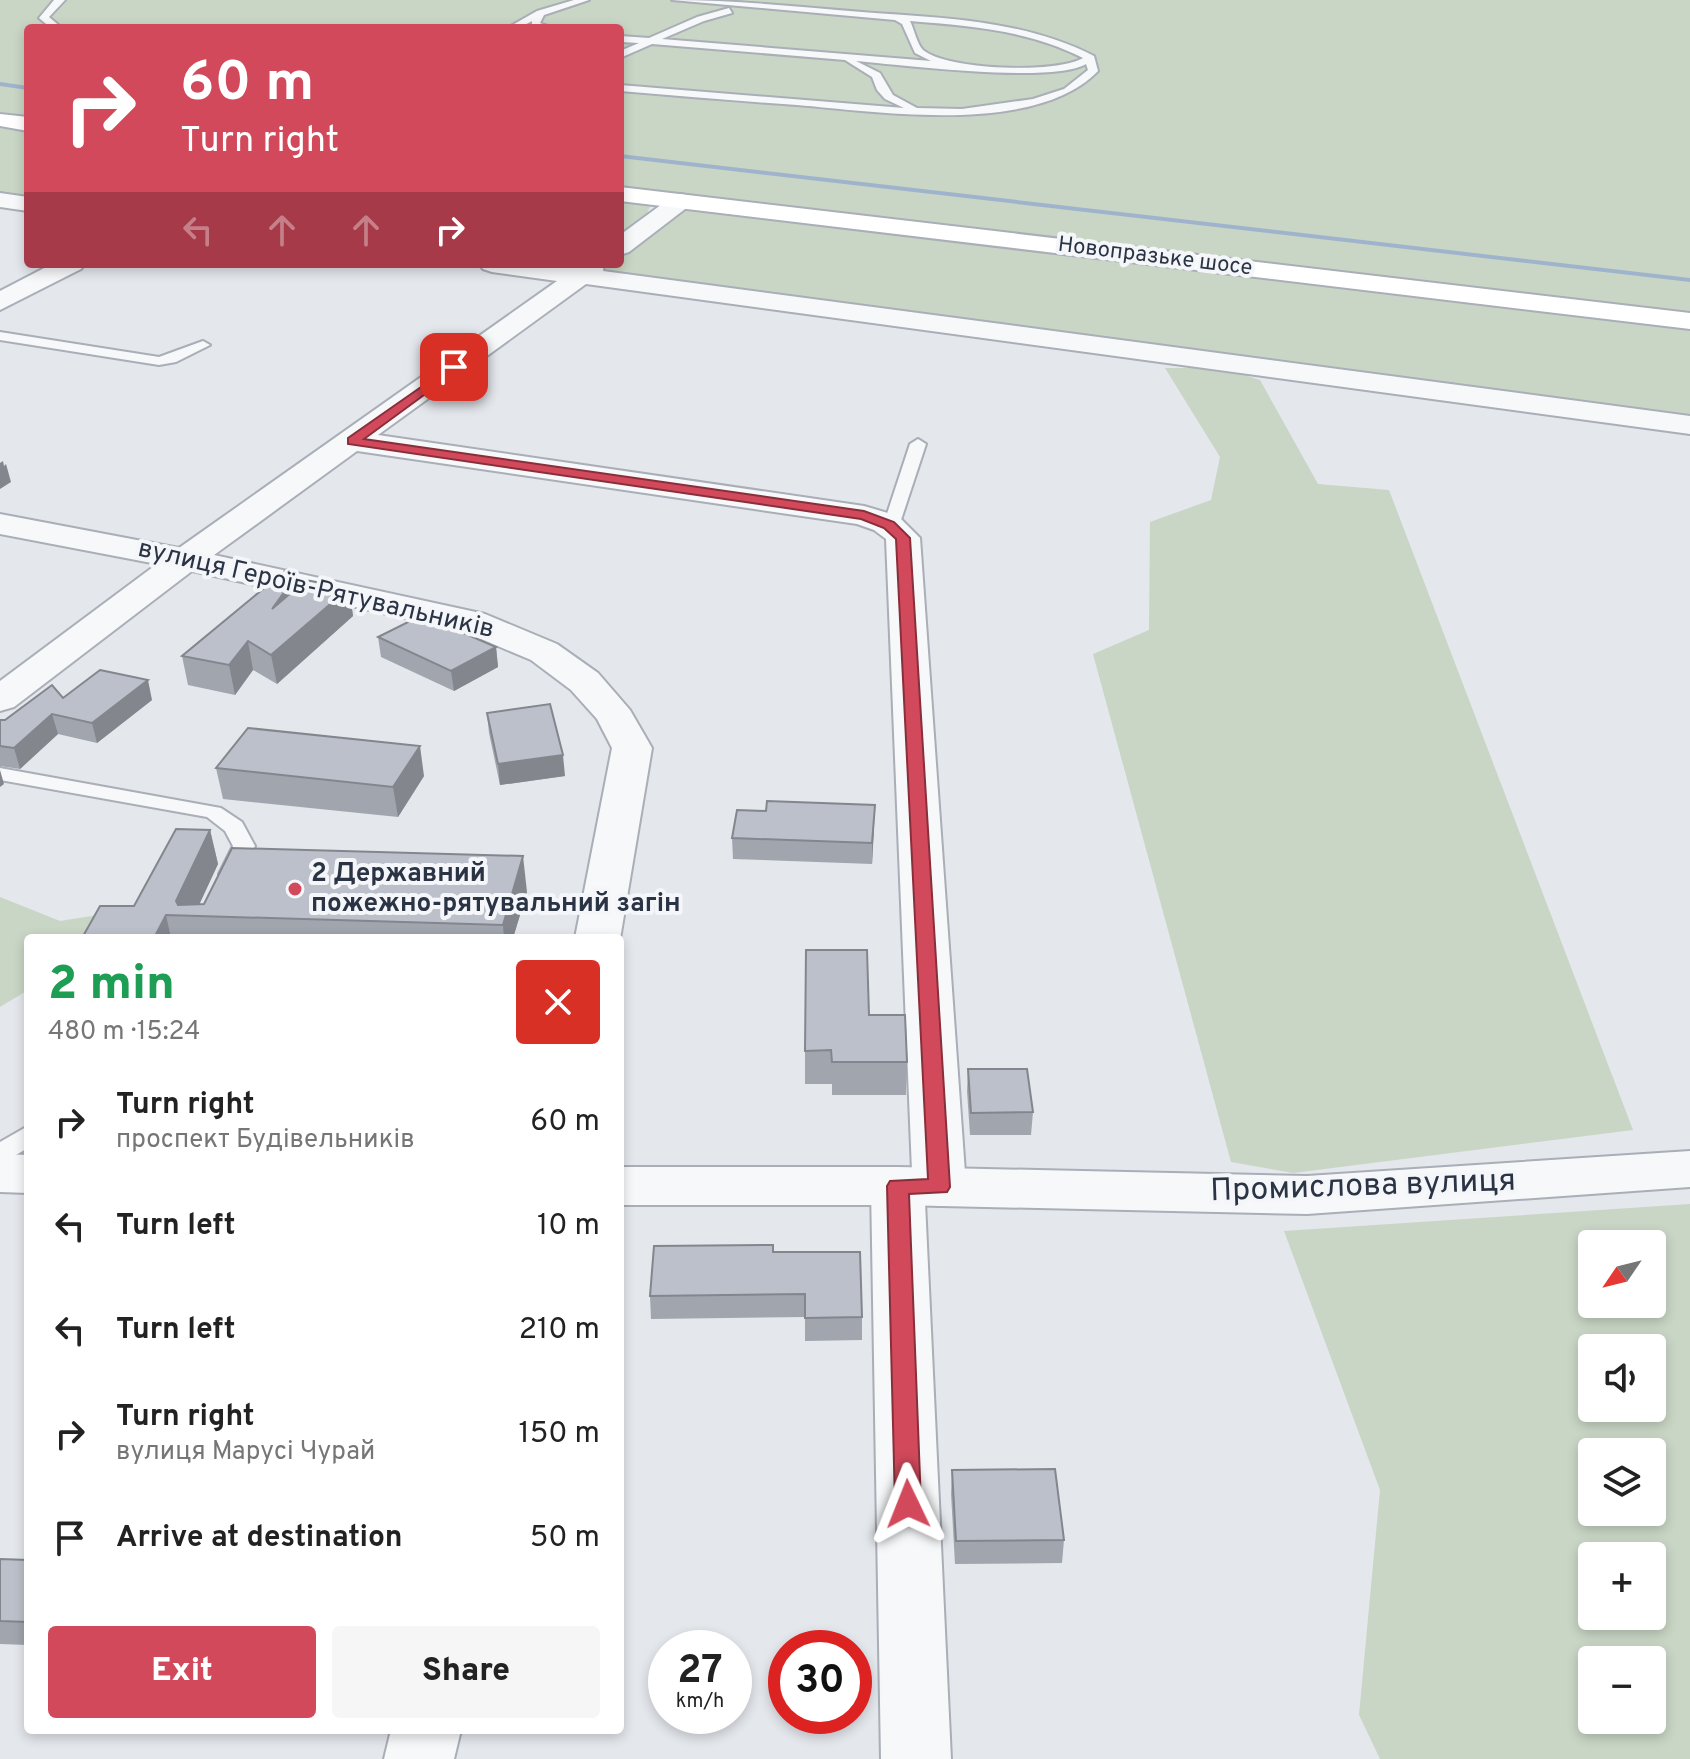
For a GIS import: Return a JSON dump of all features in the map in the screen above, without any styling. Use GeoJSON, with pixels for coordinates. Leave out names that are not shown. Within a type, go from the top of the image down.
{"type":"FeatureCollection","features":[{"type":"Feature","properties":{"kind":"main road"},"geometry":{"type":"LineString","coordinates":[[0,120],[24,123]]}},
{"type":"Feature","properties":{"kind":"main road","name":"Новопразьке шосе"},"geometry":{"type":"LineString","coordinates":[[624,194],[1690,321]]}},
{"type":"Feature","properties":{"kind":"street"},"geometry":{"type":"LineString","coordinates":[[0,200],[24,203]]}},
{"type":"Feature","properties":{"kind":"street"},"geometry":{"type":"LineString","coordinates":[[624,244],[681,201]]}},
{"type":"Feature","properties":{"kind":"street"},"geometry":{"type":"LineString","coordinates":[[0,302],[64,268]]}},
{"type":"Feature","properties":{"kind":"street"},"geometry":{"type":"LineString","coordinates":[[557,268],[589,270],[1690,425]]}},
{"type":"Feature","properties":{"kind":"street"},"geometry":{"type":"LineString","coordinates":[[0,699],[187,558],[589,270]]}},
{"type":"Feature","properties":{"kind":"street"},"geometry":{"type":"LineString","coordinates":[[352,441],[849,513],[878,519],[903,538],[919,1187],[916,1759]]}},
{"type":"Feature","properties":{"kind":"street","name":"вулиця Героїв-Рятувальників"},"geometry":{"type":"LineString","coordinates":[[0,524],[187,558],[466,620],[542,651],[573,671],[599,694],[619,720],[632,748],[599,934]]}},
{"type":"Feature","properties":{"kind":"street","name":"Промислова вулиця"},"geometry":{"type":"LineString","coordinates":[[624,1186],[919,1187],[1307,1195],[1690,1169]]}},
{"type":"Feature","properties":{"kind":"street"},"geometry":{"type":"LineString","coordinates":[[0,1173],[24,1174]]}},
{"type":"Feature","properties":{"kind":"street"},"geometry":{"type":"LineString","coordinates":[[419,1759],[425,1734]]}},
{"type":"Feature","properties":{"kind":"lane"},"geometry":{"type":"LineString","coordinates":[[52,24],[44,18],[51,6],[60,0]]}},
{"type":"Feature","properties":{"kind":"lane"},"geometry":{"type":"LineString","coordinates":[[519,24],[553,4],[584,0]]}},
{"type":"Feature","properties":{"kind":"lane"},"geometry":{"type":"LineString","coordinates":[[624,88],[962,112],[1035,102],[1093,71],[1090,58],[1067,45],[1032,33],[898,18],[679,0]]}},
{"type":"Feature","properties":{"kind":"lane"},"geometry":{"type":"LineString","coordinates":[[679,0],[699,6],[707,12],[705,15]]}},
{"type":"Feature","properties":{"kind":"lane"},"geometry":{"type":"LineString","coordinates":[[848,0],[898,18],[910,28],[918,51],[954,66]]}},
{"type":"Feature","properties":{"kind":"lane"},"geometry":{"type":"LineString","coordinates":[[624,53],[705,15],[774,7]]}},
{"type":"Feature","properties":{"kind":"lane"},"geometry":{"type":"LineString","coordinates":[[535,24],[540,13]]}},
{"type":"Feature","properties":{"kind":"lane"},"geometry":{"type":"LineString","coordinates":[[624,40],[1007,70],[1075,67],[1090,58]]}},
{"type":"Feature","properties":{"kind":"lane"},"geometry":{"type":"LineString","coordinates":[[840,57],[876,75],[882,90],[889,97],[924,111]]}},
{"type":"Feature","properties":{"kind":"lane"},"geometry":{"type":"LineString","coordinates":[[1007,70],[1050,79]]}},
{"type":"Feature","properties":{"kind":"lane"},"geometry":{"type":"LineString","coordinates":[[0,336],[159,361],[203,345]]}},
{"type":"Feature","properties":{"kind":"lane"},"geometry":{"type":"LineString","coordinates":[[891,526],[918,444]]}},
{"type":"Feature","properties":{"kind":"lane"},"geometry":{"type":"LineString","coordinates":[[0,774],[214,812],[234,827],[244,846],[218,899]]}},
{"type":"Feature","properties":{"kind":"lane"},"geometry":{"type":"LineString","coordinates":[[0,1155],[24,1138]]}},
{"type":"Feature","properties":{"kind":"green space"},"geometry":{"type":"Polygon","coordinates":[[[0,0],[1690,0],[1690,312],[624,187],[624,24],[24,24],[24,115],[0,112],[0,0]]]}},
{"type":"Feature","properties":{"kind":"green space"},"geometry":{"type":"Polygon","coordinates":[[[0,125],[24,128],[24,201],[0,198],[0,125]]]}},
{"type":"Feature","properties":{"kind":"green space"},"geometry":{"type":"Polygon","coordinates":[[[624,201],[650,207],[647,213],[624,230],[624,201]]]}},
{"type":"Feature","properties":{"kind":"green space"},"geometry":{"type":"Polygon","coordinates":[[[697,209],[1690,328],[1690,422],[592,274],[599,268],[624,268],[624,249],[674,211],[697,209]]]}},
{"type":"Feature","properties":{"kind":"green space"},"geometry":{"type":"Polygon","coordinates":[[[1165,368],[1223,368],[1260,380],[1318,484],[1389,490],[1633,1130],[1293,1173],[1231,1162],[1093,654],[1149,630],[1150,522],[1211,500],[1220,457],[1165,368]]]}},
{"type":"Feature","properties":{"kind":"green space"},"geometry":{"type":"Polygon","coordinates":[[[0,897],[60,921],[123,911],[109,934],[24,934],[24,992],[0,1007],[0,897]]]}},
{"type":"Feature","properties":{"kind":"green space"},"geometry":{"type":"Polygon","coordinates":[[[1690,1204],[1690,1759],[1380,1759],[1359,1715],[1380,1490],[1284,1231],[1690,1204]]]}},
{"type":"Feature","properties":{"kind":"building"},"geometry":{"type":"Polygon","coordinates":[[[287,569],[295,577],[272,609],[306,580],[349,588],[271,655],[248,641],[229,665],[182,656],[287,569]]]}},
{"type":"Feature","properties":{"kind":"building"},"geometry":{"type":"Polygon","coordinates":[[[422,615],[496,647],[451,671],[378,637],[422,615]]]}},
{"type":"Feature","properties":{"kind":"building"},"geometry":{"type":"Polygon","coordinates":[[[100,670],[148,680],[92,723],[52,714],[14,748],[0,746],[0,720],[5,720],[52,685],[63,698],[100,670]]]}},
{"type":"Feature","properties":{"kind":"building"},"geometry":{"type":"Polygon","coordinates":[[[550,704],[563,755],[498,764],[487,713],[550,704]]]}},
{"type":"Feature","properties":{"kind":"building"},"geometry":{"type":"Polygon","coordinates":[[[248,728],[420,746],[393,787],[216,768],[248,728]]]}},
{"type":"Feature","properties":{"kind":"building"},"geometry":{"type":"Polygon","coordinates":[[[767,801],[875,805],[872,843],[732,838],[737,810],[766,811],[767,801]]]}},
{"type":"Feature","properties":{"kind":"building"},"geometry":{"type":"Polygon","coordinates":[[[176,829],[210,830],[176,901],[178,905],[204,904],[232,848],[523,856],[503,925],[166,915],[156,934],[84,934],[100,906],[134,906],[176,829]]]}},
{"type":"Feature","properties":{"kind":"building"},"geometry":{"type":"Polygon","coordinates":[[[806,950],[867,950],[869,1015],[905,1015],[907,1062],[832,1062],[831,1050],[805,1051],[806,950]]]}},
{"type":"Feature","properties":{"kind":"building"},"geometry":{"type":"Polygon","coordinates":[[[968,1069],[1027,1069],[1033,1112],[971,1113],[968,1069]]]}},
{"type":"Feature","properties":{"kind":"building"},"geometry":{"type":"Polygon","coordinates":[[[773,1245],[773,1252],[860,1252],[862,1317],[805,1318],[805,1294],[650,1296],[654,1246],[773,1245]]]}},
{"type":"Feature","properties":{"kind":"building"},"geometry":{"type":"Polygon","coordinates":[[[1055,1469],[1064,1540],[956,1541],[952,1470],[1055,1469]]]}},
{"type":"Feature","properties":{"kind":"building"},"geometry":{"type":"Polygon","coordinates":[[[0,1559],[24,1560],[24,1622],[0,1621],[0,1559]]]}},
{"type":"Feature","properties":{"kind":"waterway"},"geometry":{"type":"LineString","coordinates":[[0,84],[24,87]]}},
{"type":"Feature","properties":{"kind":"waterway"},"geometry":{"type":"LineString","coordinates":[[624,156],[1690,280]]}},
{"type":"Feature","properties":{"kind":"place","name":"2 Державний пожежно-рятувальний загін"},"geometry":{"type":"Point","coordinates":[295,889]}},
{"type":"Feature","properties":{"kind":"route"},"geometry":{"type":"LineString","coordinates":[[454,367],[352,441],[864,515],[889,525],[903,538],[939,1187],[898,1186],[908,1504]]}}]}
